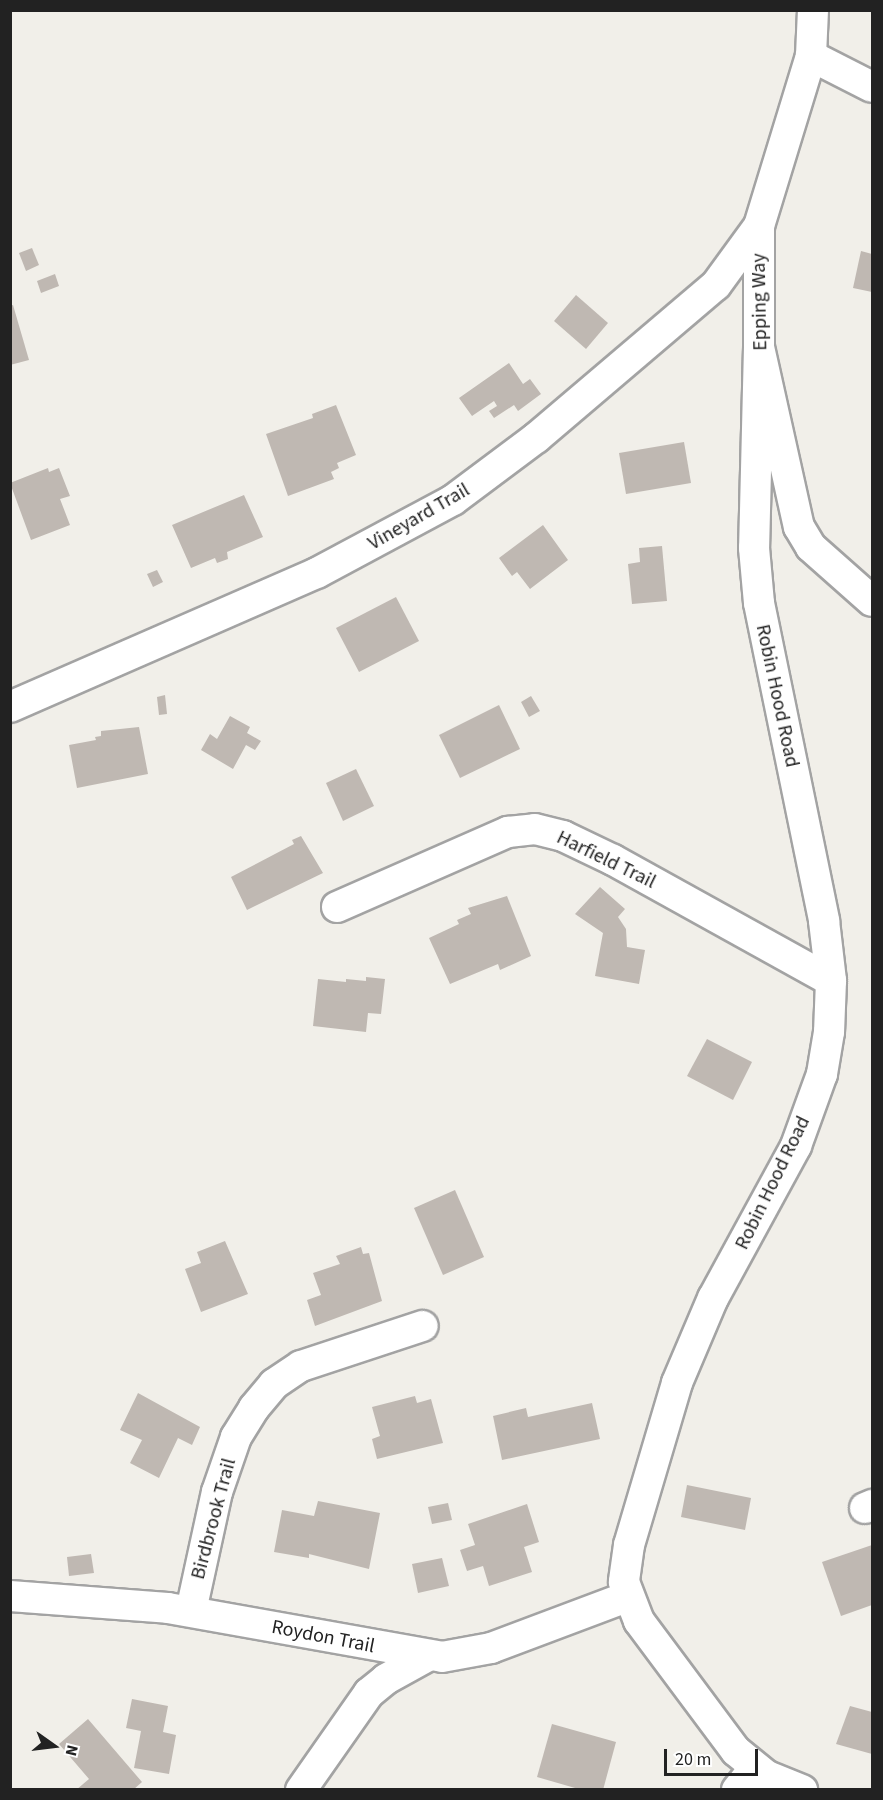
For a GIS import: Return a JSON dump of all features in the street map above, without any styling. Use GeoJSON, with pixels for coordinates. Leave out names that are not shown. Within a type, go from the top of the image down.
{"type":"FeatureCollection","features":[{"type":"Feature","properties":{"kind":"street","name":"Epping Way"},"geometry":{"type":"LineString","coordinates":[[813,10],[811,56],[759,226],[759,347],[799,528],[811,547],[873,601]]}},
{"type":"Feature","properties":{"kind":"street"},"geometry":{"type":"LineString","coordinates":[[811,56],[873,87]]}},
{"type":"Feature","properties":{"kind":"street","name":"Vineyard Trail"},"geometry":{"type":"LineString","coordinates":[[10,707],[317,573],[453,500],[537,438],[716,285],[759,226]]}},
{"type":"Feature","properties":{"kind":"street","name":"Robin Hood Road"},"geometry":{"type":"LineString","coordinates":[[759,347],[754,548],[759,603],[808,836],[831,981],[830,1032],[822,1074],[806,1120],[769,1200],[713,1298],[677,1383],[624,1567],[627,1597],[639,1621],[736,1750],[746,1779],[779,1782],[802,1790]]}},
{"type":"Feature","properties":{"kind":"street","name":"Harfield Trail"},"geometry":{"type":"LineString","coordinates":[[337,906],[508,832],[535,829],[562,836],[613,860],[831,981]]}},
{"type":"Feature","properties":{"kind":"street","name":"Birdbrook Trail"},"geometry":{"type":"LineString","coordinates":[[191,1611],[217,1492],[236,1437],[254,1408],[274,1384],[301,1366],[423,1326]]}},
{"type":"Feature","properties":{"kind":"street","name":"Roydon Trail"},"geometry":{"type":"LineString","coordinates":[[10,1596],[191,1611],[426,1657],[491,1648],[627,1597]]}},
{"type":"Feature","properties":{"kind":"street"},"geometry":{"type":"LineString","coordinates":[[302,1790],[369,1693],[386,1679],[426,1657]]}},
{"type":"Feature","properties":{"kind":"building"},"geometry":{"type":"Polygon","coordinates":[[[32,248],[39,265],[26,271],[19,253],[32,248]]]}},
{"type":"Feature","properties":{"kind":"building"},"geometry":{"type":"Polygon","coordinates":[[[861,251],[872,254],[872,292],[853,288],[861,251]]]}},
{"type":"Feature","properties":{"kind":"building"},"geometry":{"type":"Polygon","coordinates":[[[55,274],[59,286],[41,293],[37,281],[55,274]]]}},
{"type":"Feature","properties":{"kind":"building"},"geometry":{"type":"Polygon","coordinates":[[[576,295],[608,323],[586,349],[554,321],[576,295]]]}},
{"type":"Feature","properties":{"kind":"building"},"geometry":{"type":"Polygon","coordinates":[[[13,305],[29,360],[10,365],[10,306],[13,305]]]}},
{"type":"Feature","properties":{"kind":"building"},"geometry":{"type":"Polygon","coordinates":[[[509,363],[523,384],[530,379],[541,394],[518,411],[514,405],[494,418],[489,411],[497,406],[494,401],[472,416],[459,398],[509,363]]]}},
{"type":"Feature","properties":{"kind":"building"},"geometry":{"type":"Polygon","coordinates":[[[336,405],[356,455],[337,463],[339,468],[331,472],[334,479],[288,496],[266,434],[313,418],[312,414],[336,405]]]}},
{"type":"Feature","properties":{"kind":"building"},"geometry":{"type":"Polygon","coordinates":[[[684,442],[691,483],[626,494],[619,453],[684,442]]]}},
{"type":"Feature","properties":{"kind":"building"},"geometry":{"type":"Polygon","coordinates":[[[48,468],[49,472],[59,468],[70,496],[60,499],[70,525],[31,540],[10,483],[48,468]]]}},
{"type":"Feature","properties":{"kind":"building"},"geometry":{"type":"Polygon","coordinates":[[[244,495],[263,537],[227,552],[228,559],[217,563],[215,558],[191,568],[172,525],[244,495]]]}},
{"type":"Feature","properties":{"kind":"building"},"geometry":{"type":"Polygon","coordinates":[[[543,525],[568,560],[530,589],[517,572],[512,576],[499,558],[543,525]]]}},
{"type":"Feature","properties":{"kind":"building"},"geometry":{"type":"Polygon","coordinates":[[[662,546],[667,601],[632,604],[628,564],[640,562],[639,548],[662,546]]]}},
{"type":"Feature","properties":{"kind":"building"},"geometry":{"type":"Polygon","coordinates":[[[157,570],[163,582],[153,587],[147,574],[157,570]]]}},
{"type":"Feature","properties":{"kind":"building"},"geometry":{"type":"Polygon","coordinates":[[[396,597],[419,641],[359,672],[336,628],[396,597]]]}},
{"type":"Feature","properties":{"kind":"building"},"geometry":{"type":"Polygon","coordinates":[[[165,695],[167,714],[159,715],[157,697],[165,695]]]}},
{"type":"Feature","properties":{"kind":"building"},"geometry":{"type":"Polygon","coordinates":[[[531,696],[540,711],[529,717],[521,702],[531,696]]]}},
{"type":"Feature","properties":{"kind":"building"},"geometry":{"type":"Polygon","coordinates":[[[499,705],[520,749],[460,778],[439,735],[499,705]]]}},
{"type":"Feature","properties":{"kind":"building"},"geometry":{"type":"Polygon","coordinates":[[[230,716],[250,727],[247,733],[261,741],[255,750],[246,745],[233,769],[201,750],[210,734],[217,739],[230,716]]]}},
{"type":"Feature","properties":{"kind":"building"},"geometry":{"type":"Polygon","coordinates":[[[139,727],[148,774],[77,788],[69,745],[96,740],[95,737],[101,736],[101,731],[139,727]]]}},
{"type":"Feature","properties":{"kind":"building"},"geometry":{"type":"Polygon","coordinates":[[[356,769],[374,806],[343,821],[326,783],[356,769]]]}},
{"type":"Feature","properties":{"kind":"building"},"geometry":{"type":"Polygon","coordinates":[[[301,836],[323,873],[247,910],[231,877],[294,844],[292,840],[301,836]]]}},
{"type":"Feature","properties":{"kind":"building"},"geometry":{"type":"Polygon","coordinates":[[[600,887],[625,909],[618,917],[626,929],[627,947],[645,950],[639,984],[595,976],[603,933],[575,914],[600,887]]]}},
{"type":"Feature","properties":{"kind":"building"},"geometry":{"type":"Polygon","coordinates":[[[507,896],[531,956],[500,970],[498,964],[450,984],[429,938],[459,924],[457,920],[471,914],[468,908],[507,896]]]}},
{"type":"Feature","properties":{"kind":"building"},"geometry":{"type":"Polygon","coordinates":[[[366,977],[385,979],[381,1014],[368,1013],[366,1032],[313,1026],[318,979],[346,982],[346,979],[366,981],[366,977]]]}},
{"type":"Feature","properties":{"kind":"building"},"geometry":{"type":"Polygon","coordinates":[[[707,1039],[752,1062],[733,1100],[687,1076],[707,1039]]]}},
{"type":"Feature","properties":{"kind":"building"},"geometry":{"type":"Polygon","coordinates":[[[455,1190],[484,1257],[443,1275],[414,1208],[455,1190]]]}},
{"type":"Feature","properties":{"kind":"building"},"geometry":{"type":"Polygon","coordinates":[[[225,1241],[248,1294],[201,1312],[185,1269],[201,1263],[197,1252],[225,1241]]]}},
{"type":"Feature","properties":{"kind":"building"},"geometry":{"type":"Polygon","coordinates":[[[361,1247],[363,1254],[369,1253],[382,1301],[315,1326],[307,1300],[321,1295],[313,1273],[340,1264],[336,1256],[361,1247]]]}},
{"type":"Feature","properties":{"kind":"building"},"geometry":{"type":"Polygon","coordinates":[[[138,1393],[200,1427],[192,1445],[178,1438],[159,1478],[130,1463],[142,1440],[120,1430],[138,1393]]]}},
{"type":"Feature","properties":{"kind":"building"},"geometry":{"type":"Polygon","coordinates":[[[415,1396],[417,1403],[431,1399],[443,1443],[377,1459],[372,1439],[380,1436],[372,1407],[415,1396]]]}},
{"type":"Feature","properties":{"kind":"building"},"geometry":{"type":"Polygon","coordinates":[[[592,1403],[600,1439],[502,1460],[493,1416],[526,1408],[528,1417],[592,1403]]]}},
{"type":"Feature","properties":{"kind":"building"},"geometry":{"type":"Polygon","coordinates":[[[687,1485],[751,1498],[745,1530],[681,1517],[687,1485]]]}},
{"type":"Feature","properties":{"kind":"building"},"geometry":{"type":"Polygon","coordinates":[[[318,1501],[380,1513],[369,1569],[309,1554],[309,1558],[274,1552],[282,1510],[314,1516],[318,1501]]]}},
{"type":"Feature","properties":{"kind":"building"},"geometry":{"type":"Polygon","coordinates":[[[448,1503],[452,1520],[432,1524],[428,1507],[448,1503]]]}},
{"type":"Feature","properties":{"kind":"building"},"geometry":{"type":"Polygon","coordinates":[[[527,1504],[539,1542],[524,1547],[532,1572],[489,1586],[483,1566],[467,1571],[460,1550],[475,1545],[468,1524],[527,1504]]]}},
{"type":"Feature","properties":{"kind":"building"},"geometry":{"type":"Polygon","coordinates":[[[872,1545],[872,1605],[841,1616],[822,1562],[872,1545]]]}},
{"type":"Feature","properties":{"kind":"building"},"geometry":{"type":"Polygon","coordinates":[[[91,1554],[94,1573],[69,1576],[67,1557],[91,1554]]]}},
{"type":"Feature","properties":{"kind":"building"},"geometry":{"type":"Polygon","coordinates":[[[442,1558],[449,1586],[418,1593],[412,1564],[442,1558]]]}},
{"type":"Feature","properties":{"kind":"building"},"geometry":{"type":"Polygon","coordinates":[[[132,1699],[168,1706],[163,1732],[176,1735],[169,1774],[134,1768],[141,1731],[126,1728],[132,1699]]]}},
{"type":"Feature","properties":{"kind":"building"},"geometry":{"type":"Polygon","coordinates":[[[850,1706],[872,1712],[872,1754],[836,1744],[850,1706]]]}},
{"type":"Feature","properties":{"kind":"building"},"geometry":{"type":"Polygon","coordinates":[[[88,1719],[142,1782],[133,1790],[76,1790],[89,1779],[59,1744],[88,1719]]]}},
{"type":"Feature","properties":{"kind":"building"},"geometry":{"type":"Polygon","coordinates":[[[552,1724],[616,1742],[603,1790],[582,1790],[537,1777],[552,1724]]]}}]}
